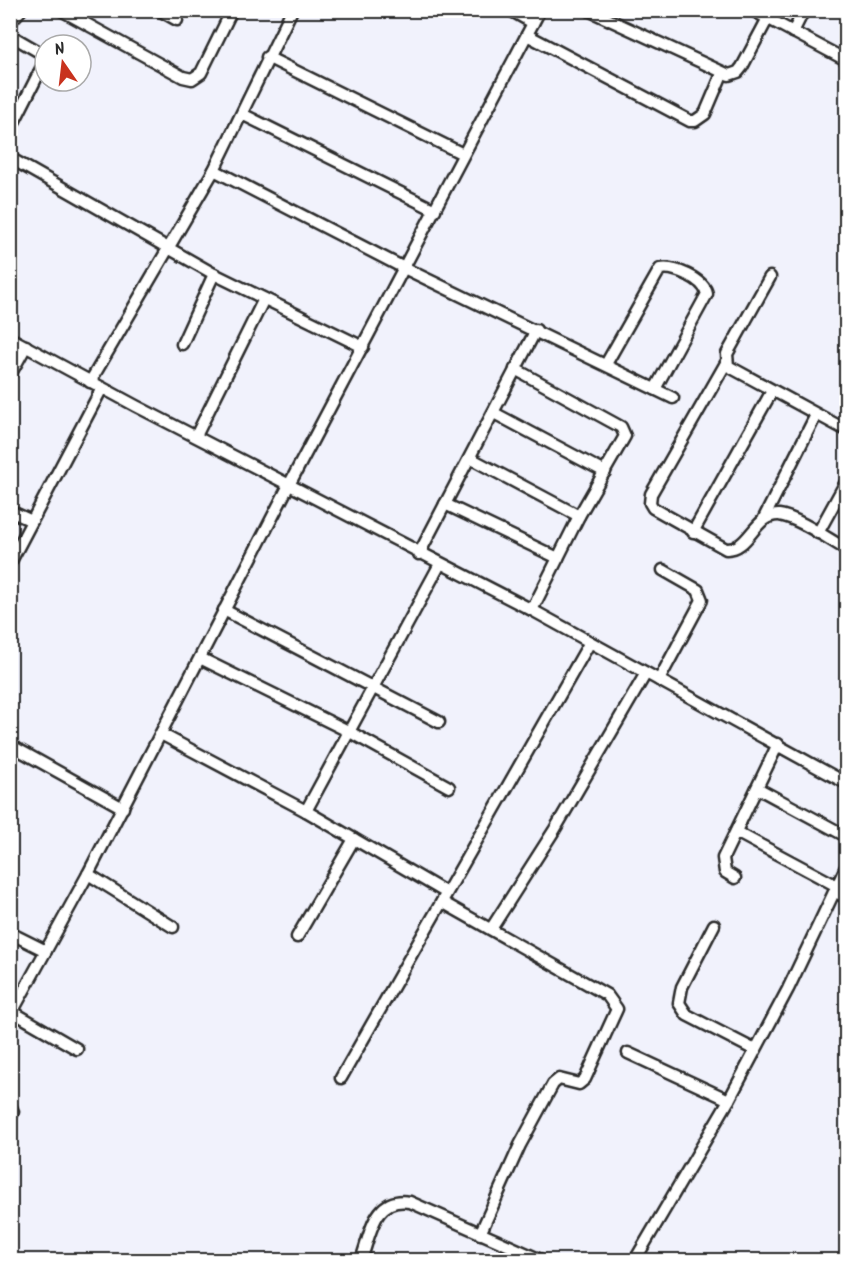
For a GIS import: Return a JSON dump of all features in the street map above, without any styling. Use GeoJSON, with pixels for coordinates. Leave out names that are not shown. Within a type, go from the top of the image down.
{"type":"FeatureCollection","features":[{"type":"Feature","properties":{"kind":"street"},"geometry":{"type":"LineString","coordinates":[[10,22],[21,10]]}},
{"type":"Feature","properties":{"kind":"street"},"geometry":{"type":"LineString","coordinates":[[61,10],[183,77],[192,79],[201,73],[232,10]]}},
{"type":"Feature","properties":{"kind":"street"},"geometry":{"type":"LineString","coordinates":[[159,10],[177,20]]}},
{"type":"Feature","properties":{"kind":"street"},"geometry":{"type":"LineString","coordinates":[[90,382],[214,170],[267,57],[292,10]]}},
{"type":"Feature","properties":{"kind":"street"},"geometry":{"type":"LineString","coordinates":[[510,10],[533,23]]}},
{"type":"Feature","properties":{"kind":"street"},"geometry":{"type":"LineString","coordinates":[[77,1049],[12,1014],[123,808],[289,485],[540,10]]}},
{"type":"Feature","properties":{"kind":"street"},"geometry":{"type":"LineString","coordinates":[[588,10],[722,74],[733,75],[738,72],[768,18]]}},
{"type":"Feature","properties":{"kind":"street"},"geometry":{"type":"LineString","coordinates":[[794,32],[804,10]]}},
{"type":"Feature","properties":{"kind":"street"},"geometry":{"type":"LineString","coordinates":[[755,11],[846,60]]}},
{"type":"Feature","properties":{"kind":"street"},"geometry":{"type":"LineString","coordinates":[[10,35],[41,52],[45,61],[10,130]]}},
{"type":"Feature","properties":{"kind":"street"},"geometry":{"type":"LineString","coordinates":[[527,35],[690,121],[695,121],[705,114],[722,74]]}},
{"type":"Feature","properties":{"kind":"street"},"geometry":{"type":"LineString","coordinates":[[267,57],[464,154]]}},
{"type":"Feature","properties":{"kind":"street"},"geometry":{"type":"LineString","coordinates":[[242,114],[435,210]]}},
{"type":"Feature","properties":{"kind":"street"},"geometry":{"type":"LineString","coordinates":[[10,158],[214,274],[363,347]]}},
{"type":"Feature","properties":{"kind":"street"},"geometry":{"type":"LineString","coordinates":[[214,170],[404,268],[673,398]]}},
{"type":"Feature","properties":{"kind":"street"},"geometry":{"type":"LineString","coordinates":[[606,364],[660,269],[669,268],[701,282],[706,294],[655,389]]}},
{"type":"Feature","properties":{"kind":"street"},"geometry":{"type":"LineString","coordinates":[[182,344],[214,274]]}},
{"type":"Feature","properties":{"kind":"street"},"geometry":{"type":"LineString","coordinates":[[770,277],[727,354],[726,363],[650,500],[657,512],[719,547],[731,549],[741,545],[764,519],[816,415]]}},
{"type":"Feature","properties":{"kind":"street"},"geometry":{"type":"LineString","coordinates":[[196,436],[264,299]]}},
{"type":"Feature","properties":{"kind":"street"},"geometry":{"type":"LineString","coordinates":[[419,554],[536,330]]}},
{"type":"Feature","properties":{"kind":"street"},"geometry":{"type":"LineString","coordinates":[[10,338],[419,554],[532,610],[846,783]]}},
{"type":"Feature","properties":{"kind":"street"},"geometry":{"type":"LineString","coordinates":[[10,375],[26,346]]}},
{"type":"Feature","properties":{"kind":"street"},"geometry":{"type":"LineString","coordinates":[[726,363],[732,371],[846,430]]}},
{"type":"Feature","properties":{"kind":"street"},"geometry":{"type":"LineString","coordinates":[[515,369],[621,427],[624,439],[579,516],[532,610]]}},
{"type":"Feature","properties":{"kind":"street"},"geometry":{"type":"LineString","coordinates":[[10,563],[102,388]]}},
{"type":"Feature","properties":{"kind":"street"},"geometry":{"type":"LineString","coordinates":[[693,532],[772,391]]}},
{"type":"Feature","properties":{"kind":"street"},"geometry":{"type":"LineString","coordinates":[[494,413],[605,472]]}},
{"type":"Feature","properties":{"kind":"street"},"geometry":{"type":"LineString","coordinates":[[470,458],[579,516]]}},
{"type":"Feature","properties":{"kind":"street"},"geometry":{"type":"LineString","coordinates":[[818,533],[846,482]]}},
{"type":"Feature","properties":{"kind":"street"},"geometry":{"type":"LineString","coordinates":[[445,504],[558,558]]}},
{"type":"Feature","properties":{"kind":"street"},"geometry":{"type":"LineString","coordinates":[[10,511],[32,521]]}},
{"type":"Feature","properties":{"kind":"street"},"geometry":{"type":"LineString","coordinates":[[764,519],[778,515],[786,517],[846,549]]}},
{"type":"Feature","properties":{"kind":"street"},"geometry":{"type":"LineString","coordinates":[[306,811],[440,564]]}},
{"type":"Feature","properties":{"kind":"street"},"geometry":{"type":"LineString","coordinates":[[659,680],[702,600],[698,590],[663,570]]}},
{"type":"Feature","properties":{"kind":"street"},"geometry":{"type":"LineString","coordinates":[[224,610],[439,722]]}},
{"type":"Feature","properties":{"kind":"street"},"geometry":{"type":"LineString","coordinates":[[341,1078],[590,642]]}},
{"type":"Feature","properties":{"kind":"street"},"geometry":{"type":"LineString","coordinates":[[200,658],[348,731],[450,787]]}},
{"type":"Feature","properties":{"kind":"street"},"geometry":{"type":"LineString","coordinates":[[491,929],[555,829],[646,672]]}},
{"type":"Feature","properties":{"kind":"street"},"geometry":{"type":"LineString","coordinates":[[161,735],[306,811],[354,839],[491,929],[607,995],[617,1009],[585,1079],[575,1083],[559,1078],[553,1084],[520,1145],[480,1234]]}},
{"type":"Feature","properties":{"kind":"street"},"geometry":{"type":"LineString","coordinates":[[735,878],[725,872],[722,862],[777,744]]}},
{"type":"Feature","properties":{"kind":"street"},"geometry":{"type":"LineString","coordinates":[[10,745],[123,808]]}},
{"type":"Feature","properties":{"kind":"street"},"geometry":{"type":"LineString","coordinates":[[757,788],[846,837]]}},
{"type":"Feature","properties":{"kind":"street"},"geometry":{"type":"LineString","coordinates":[[736,832],[836,888],[846,897]]}},
{"type":"Feature","properties":{"kind":"street"},"geometry":{"type":"LineString","coordinates":[[297,937],[354,839]]}},
{"type":"Feature","properties":{"kind":"street"},"geometry":{"type":"LineString","coordinates":[[635,1260],[729,1100],[846,867]]}},
{"type":"Feature","properties":{"kind":"street"},"geometry":{"type":"LineString","coordinates":[[88,874],[173,927]]}},
{"type":"Feature","properties":{"kind":"street"},"geometry":{"type":"LineString","coordinates":[[714,925],[682,987],[679,1003],[687,1015],[755,1050]]}},
{"type":"Feature","properties":{"kind":"street"},"geometry":{"type":"LineString","coordinates":[[10,933],[46,951]]}},
{"type":"Feature","properties":{"kind":"street"},"geometry":{"type":"LineString","coordinates":[[628,1053],[729,1100]]}},
{"type":"Feature","properties":{"kind":"street"},"geometry":{"type":"LineString","coordinates":[[10,1105],[13,1108],[10,1118]]}},
{"type":"Feature","properties":{"kind":"street"},"geometry":{"type":"LineString","coordinates":[[361,1260],[377,1216],[393,1201],[410,1202],[541,1260]]}}]}
